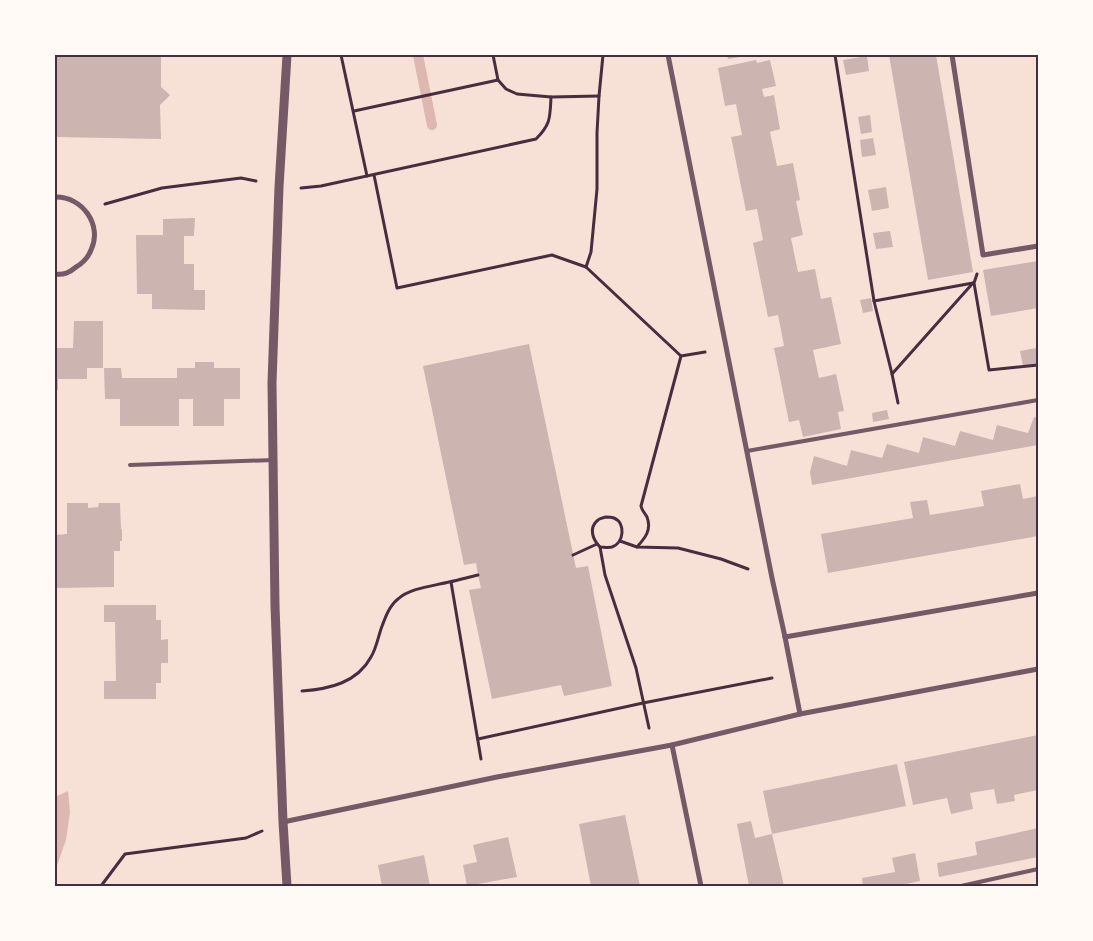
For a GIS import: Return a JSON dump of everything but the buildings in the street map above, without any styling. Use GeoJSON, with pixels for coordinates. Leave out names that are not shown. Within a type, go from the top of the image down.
{"type":"FeatureCollection","features":[{"type":"Feature","properties":{"kind":"street"},"geometry":{"type":"LineString","coordinates":[[287,55],[279,187],[272,383],[275,606],[287,886]]}},
{"type":"Feature","properties":{"kind":"street"},"geometry":{"type":"LineString","coordinates":[[668,55],[800,714]]}},
{"type":"Feature","properties":{"kind":"street"},"geometry":{"type":"LineString","coordinates":[[952,55],[983,255],[1038,246]]}},
{"type":"Feature","properties":{"kind":"street"},"geometry":{"type":"LineString","coordinates":[[55,197],[62,196],[75,201],[86,210],[93,222],[95,236],[92,250],[84,261],[65,275],[55,274]]}},
{"type":"Feature","properties":{"kind":"street"},"geometry":{"type":"LineString","coordinates":[[785,637],[1038,593]]}},
{"type":"Feature","properties":{"kind":"street"},"geometry":{"type":"LineString","coordinates":[[284,822],[496,777],[672,745],[800,714],[1038,669]]}},
{"type":"Feature","properties":{"kind":"street"},"geometry":{"type":"LineString","coordinates":[[672,745],[701,886]]}},
{"type":"Feature","properties":{"kind":"lane"},"geometry":{"type":"LineString","coordinates":[[747,451],[1038,400]]}},
{"type":"Feature","properties":{"kind":"lane"},"geometry":{"type":"LineString","coordinates":[[130,465],[273,460]]}},
{"type":"Feature","properties":{"kind":"lane"},"geometry":{"type":"LineString","coordinates":[[961,886],[1038,869]]}},
{"type":"Feature","properties":{"kind":"path"},"geometry":{"type":"LineString","coordinates":[[341,55],[367,176]]}},
{"type":"Feature","properties":{"kind":"path"},"geometry":{"type":"LineString","coordinates":[[493,55],[498,80],[506,89],[517,94],[551,97],[599,96]]}},
{"type":"Feature","properties":{"kind":"path"},"geometry":{"type":"LineString","coordinates":[[586,267],[591,252],[597,189],[599,96],[603,55]]}},
{"type":"Feature","properties":{"kind":"path"},"geometry":{"type":"LineString","coordinates":[[836,55],[874,300],[892,374],[901,424]]}},
{"type":"Feature","properties":{"kind":"path"},"geometry":{"type":"LineString","coordinates":[[354,111],[498,80]]}},
{"type":"Feature","properties":{"kind":"path"},"geometry":{"type":"LineString","coordinates":[[86,210],[162,188],[242,178],[279,187],[321,186],[536,139],[545,130],[550,119],[551,97]]}},
{"type":"Feature","properties":{"kind":"path"},"geometry":{"type":"LineString","coordinates":[[374,175],[397,288],[552,255],[586,267],[681,356]]}},
{"type":"Feature","properties":{"kind":"path"},"geometry":{"type":"LineString","coordinates":[[892,374],[974,283],[983,255]]}},
{"type":"Feature","properties":{"kind":"path"},"geometry":{"type":"LineString","coordinates":[[874,300],[974,283]]}},
{"type":"Feature","properties":{"kind":"path"},"geometry":{"type":"LineString","coordinates":[[974,283],[989,370],[1038,365]]}},
{"type":"Feature","properties":{"kind":"path"},"geometry":{"type":"LineString","coordinates":[[681,356],[726,348]]}},
{"type":"Feature","properties":{"kind":"path"},"geometry":{"type":"LineString","coordinates":[[637,547],[647,536],[648,519],[641,506],[681,356]]}},
{"type":"Feature","properties":{"kind":"path"},"geometry":{"type":"LineString","coordinates":[[573,555],[598,545],[612,547],[620,541],[622,533],[620,524],[614,518],[606,517],[598,520],[593,528],[593,536],[598,545],[636,668],[654,748]]}},
{"type":"Feature","properties":{"kind":"path"},"geometry":{"type":"LineString","coordinates":[[620,541],[637,547],[678,548],[721,559],[772,578]]}},
{"type":"Feature","properties":{"kind":"path"},"geometry":{"type":"LineString","coordinates":[[279,693],[318,690],[346,682],[361,672],[371,657],[385,617],[391,606],[399,598],[416,590],[478,575]]}},
{"type":"Feature","properties":{"kind":"path"},"geometry":{"type":"LineString","coordinates":[[452,582],[485,780]]}},
{"type":"Feature","properties":{"kind":"path"},"geometry":{"type":"LineString","coordinates":[[478,739],[643,703],[793,674]]}},
{"type":"Feature","properties":{"kind":"path"},"geometry":{"type":"LineString","coordinates":[[101,886],[126,854],[246,838],[284,822]]}},
{"type":"Feature","properties":{"kind":"shaded area"},"geometry":{"type":"Polygon","coordinates":[[[68,791],[70,812],[66,840],[55,871],[55,797],[68,791]]]}},
{"type":"Feature","properties":{"kind":"waterway"},"geometry":{"type":"LineString","coordinates":[[418,55],[432,125]]}}]}
